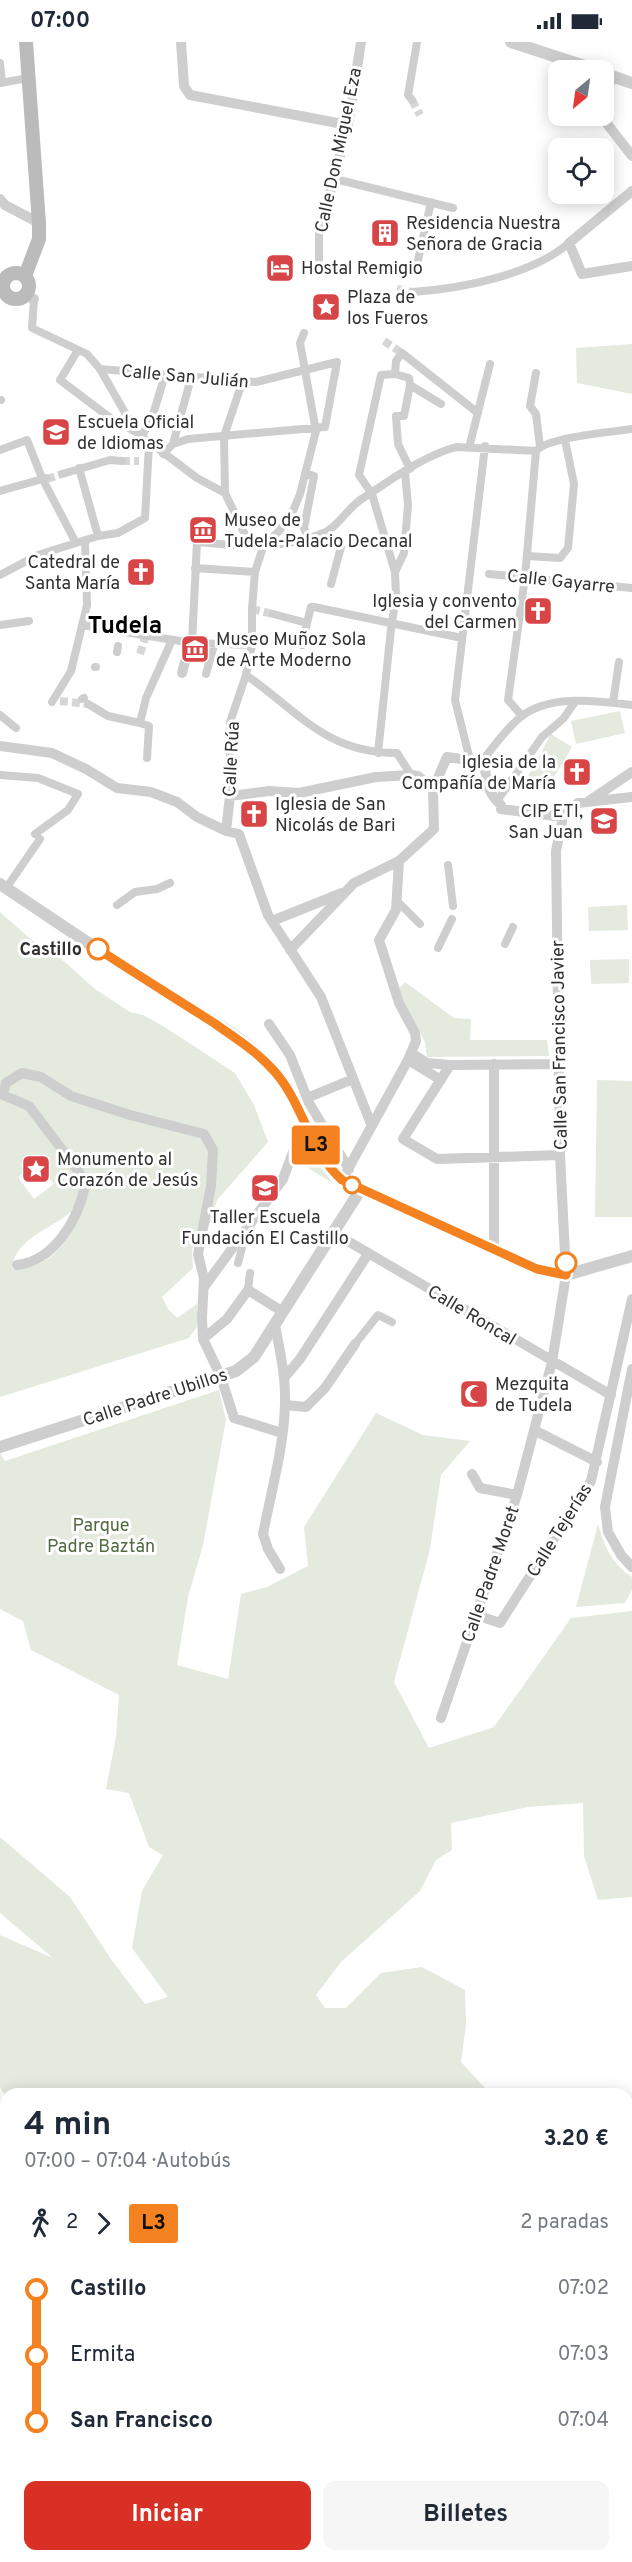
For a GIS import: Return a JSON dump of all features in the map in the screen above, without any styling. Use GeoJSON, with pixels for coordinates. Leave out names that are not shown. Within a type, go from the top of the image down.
{"type":"FeatureCollection","features":[{"type":"Feature","properties":{"kind":"main road"},"geometry":{"type":"LineString","coordinates":[[25,276],[16,273],[3,277],[2,294],[16,300],[30,297],[30,287],[25,276],[39,239],[26,42]]}},
{"type":"Feature","properties":{"kind":"street"},"geometry":{"type":"LineString","coordinates":[[181,42],[184,86],[190,95],[348,125]]}},
{"type":"Feature","properties":{"kind":"street","name":"Calle Don Miguel Eza"},"geometry":{"type":"LineString","coordinates":[[319,259],[319,233],[348,125],[361,42]]}},
{"type":"Feature","properties":{"kind":"street"},"geometry":{"type":"LineString","coordinates":[[412,100],[408,95],[417,42]]}},
{"type":"Feature","properties":{"kind":"street"},"geometry":{"type":"LineString","coordinates":[[512,42],[561,60]]}},
{"type":"Feature","properties":{"kind":"street"},"geometry":{"type":"LineString","coordinates":[[0,63],[1,83],[28,78]]}},
{"type":"Feature","properties":{"kind":"street"},"geometry":{"type":"LineString","coordinates":[[614,77],[632,83]]}},
{"type":"Feature","properties":{"kind":"street"},"geometry":{"type":"LineString","coordinates":[[609,126],[632,156]]}},
{"type":"Feature","properties":{"kind":"street"},"geometry":{"type":"LineString","coordinates":[[339,180],[453,208]]}},
{"type":"Feature","properties":{"kind":"street"},"geometry":{"type":"LineString","coordinates":[[412,292],[444,290],[498,278],[549,256],[569,243],[632,191]]}},
{"type":"Feature","properties":{"kind":"street"},"geometry":{"type":"LineString","coordinates":[[0,199],[5,205],[39,223]]}},
{"type":"Feature","properties":{"kind":"street"},"geometry":{"type":"LineString","coordinates":[[416,269],[431,202]]}},
{"type":"Feature","properties":{"kind":"street"},"geometry":{"type":"LineString","coordinates":[[569,243],[582,274],[632,266]]}},
{"type":"Feature","properties":{"kind":"street"},"geometry":{"type":"LineString","coordinates":[[30,297],[32,328],[87,354],[100,369],[139,433],[149,444],[197,478],[225,494]]}},
{"type":"Feature","properties":{"kind":"street"},"geometry":{"type":"LineString","coordinates":[[263,547],[279,531],[292,511],[305,473],[316,426],[300,343],[304,333]]}},
{"type":"Feature","properties":{"kind":"street"},"geometry":{"type":"LineString","coordinates":[[78,350],[60,380],[109,417],[139,433]]}},
{"type":"Feature","properties":{"kind":"street"},"geometry":{"type":"LineString","coordinates":[[395,374],[396,361],[402,353],[478,413]]}},
{"type":"Feature","properties":{"kind":"street","name":"Calle San Julián"},"geometry":{"type":"LineString","coordinates":[[100,369],[242,383],[256,382],[337,362],[325,427],[316,426]]}},
{"type":"Feature","properties":{"kind":"street"},"geometry":{"type":"LineString","coordinates":[[469,448],[490,364]]}},
{"type":"Feature","properties":{"kind":"street"},"geometry":{"type":"LineString","coordinates":[[378,753],[396,596],[395,572],[372,494],[359,475],[381,375],[395,374],[409,378],[410,385],[404,416],[396,416],[398,444],[407,471],[408,506],[404,553],[395,572]]}},
{"type":"Feature","properties":{"kind":"street"},"geometry":{"type":"LineString","coordinates":[[522,716],[508,700],[525,578],[538,448],[536,414],[530,406],[536,374]]}},
{"type":"Feature","properties":{"kind":"street"},"geometry":{"type":"LineString","coordinates":[[139,433],[151,421],[165,375]]}},
{"type":"Feature","properties":{"kind":"street"},"geometry":{"type":"LineString","coordinates":[[164,454],[173,444],[191,378]]}},
{"type":"Feature","properties":{"kind":"street"},"geometry":{"type":"LineString","coordinates":[[242,383],[224,436],[225,494],[248,542],[263,547]]}},
{"type":"Feature","properties":{"kind":"street"},"geometry":{"type":"LineString","coordinates":[[410,385],[441,404]]}},
{"type":"Feature","properties":{"kind":"street"},"geometry":{"type":"LineString","coordinates":[[173,444],[188,439],[316,426]]}},
{"type":"Feature","properties":{"kind":"street"},"geometry":{"type":"LineString","coordinates":[[192,644],[197,542],[263,547],[321,534],[331,529],[362,499],[445,450],[485,447],[538,448],[565,440],[632,429]]}},
{"type":"Feature","properties":{"kind":"street"},"geometry":{"type":"LineString","coordinates":[[0,450],[27,440],[76,543]]}},
{"type":"Feature","properties":{"kind":"street"},"geometry":{"type":"LineString","coordinates":[[527,556],[560,558],[568,548],[574,484],[565,440]]}},
{"type":"Feature","properties":{"kind":"street"},"geometry":{"type":"LineString","coordinates":[[1,573],[38,555],[98,536],[118,533],[145,518],[144,461],[149,444]]}},
{"type":"Feature","properties":{"kind":"street"},"geometry":{"type":"LineString","coordinates":[[476,761],[455,700],[485,447]]}},
{"type":"Feature","properties":{"kind":"street"},"geometry":{"type":"LineString","coordinates":[[62,474],[110,460],[122,461]]}},
{"type":"Feature","properties":{"kind":"street"},"geometry":{"type":"LineString","coordinates":[[79,468],[98,536]]}},
{"type":"Feature","properties":{"kind":"street"},"geometry":{"type":"LineString","coordinates":[[305,473],[314,476],[304,528],[307,535],[305,538]]}},
{"type":"Feature","properties":{"kind":"street"},"geometry":{"type":"LineString","coordinates":[[0,491],[44,478]]}},
{"type":"Feature","properties":{"kind":"street"},"geometry":{"type":"LineString","coordinates":[[321,534],[341,547],[330,584]]}},
{"type":"Feature","properties":{"kind":"street"},"geometry":{"type":"LineString","coordinates":[[56,702],[75,661],[82,625],[87,596],[85,540]]}},
{"type":"Feature","properties":{"kind":"street","name":"Calle Rúa"},"geometry":{"type":"LineString","coordinates":[[226,831],[230,796],[230,722],[246,675],[252,645],[255,572],[263,547]]}},
{"type":"Feature","properties":{"kind":"street"},"geometry":{"type":"LineString","coordinates":[[195,568],[255,572]]}},
{"type":"Feature","properties":{"kind":"street","name":"Calle Gayarre"},"geometry":{"type":"LineString","coordinates":[[489,574],[632,588]]}},
{"type":"Feature","properties":{"kind":"street"},"geometry":{"type":"LineString","coordinates":[[302,645],[311,607],[462,638]]}},
{"type":"Feature","properties":{"kind":"street"},"geometry":{"type":"LineString","coordinates":[[273,614],[307,623]]}},
{"type":"Feature","properties":{"kind":"street"},"geometry":{"type":"LineString","coordinates":[[0,626],[29,621]]}},
{"type":"Feature","properties":{"kind":"street"},"geometry":{"type":"LineString","coordinates":[[82,625],[192,644],[252,645]]}},
{"type":"Feature","properties":{"kind":"street"},"geometry":{"type":"LineString","coordinates":[[140,723],[146,698],[172,640]]}},
{"type":"Feature","properties":{"kind":"street"},"geometry":{"type":"LineString","coordinates":[[206,674],[214,645]]}},
{"type":"Feature","properties":{"kind":"street"},"geometry":{"type":"LineString","coordinates":[[613,703],[619,662]]}},
{"type":"Feature","properties":{"kind":"street"},"geometry":{"type":"LineString","coordinates":[[246,675],[319,732],[350,747],[378,753],[397,753],[414,776],[433,789]]}},
{"type":"Feature","properties":{"kind":"street"},"geometry":{"type":"LineString","coordinates":[[84,700],[108,716],[149,726],[147,758]]}},
{"type":"Feature","properties":{"kind":"street"},"geometry":{"type":"LineString","coordinates":[[476,761],[522,716],[555,702],[632,705]]}},
{"type":"Feature","properties":{"kind":"street"},"geometry":{"type":"LineString","coordinates":[[497,801],[542,737],[563,719],[575,702]]}},
{"type":"Feature","properties":{"kind":"street"},"geometry":{"type":"LineString","coordinates":[[0,715],[16,728]]}},
{"type":"Feature","properties":{"kind":"street"},"geometry":{"type":"LineString","coordinates":[[0,746],[52,753],[86,769],[117,788],[151,792],[177,802],[197,817],[226,831],[239,834],[269,917],[321,997],[371,1124]]}},
{"type":"Feature","properties":{"kind":"street"},"geometry":{"type":"LineString","coordinates":[[290,950],[354,883],[399,861],[434,829],[433,789],[447,757],[476,761],[485,768],[488,790],[501,809],[563,817],[578,803],[632,797]]}},
{"type":"Feature","properties":{"kind":"street"},"geometry":{"type":"LineString","coordinates":[[589,801],[632,772]]}},
{"type":"Feature","properties":{"kind":"street"},"geometry":{"type":"LineString","coordinates":[[0,775],[38,778],[78,794],[68,810],[37,837],[4,884],[245,1044],[276,1072],[303,1117],[330,1170],[342,1180],[537,1269],[566,1275],[632,1256]]}},
{"type":"Feature","properties":{"kind":"street"},"geometry":{"type":"LineString","coordinates":[[230,796],[269,791],[299,793],[376,777],[414,776]]}},
{"type":"Feature","properties":{"kind":"street","name":"Calle San Francisco Javier"},"geometry":{"type":"LineString","coordinates":[[563,817],[556,851],[560,1155],[566,1275]]}},
{"type":"Feature","properties":{"kind":"street"},"geometry":{"type":"LineString","coordinates":[[342,1180],[408,1060],[416,1041],[415,1033],[399,1003],[379,940],[396,910],[399,861]]}},
{"type":"Feature","properties":{"kind":"street"},"geometry":{"type":"LineString","coordinates":[[448,865],[453,906]]}},
{"type":"Feature","properties":{"kind":"street"},"geometry":{"type":"LineString","coordinates":[[117,905],[135,892],[157,889],[170,883]]}},
{"type":"Feature","properties":{"kind":"street"},"geometry":{"type":"LineString","coordinates":[[269,917],[345,892]]}},
{"type":"Feature","properties":{"kind":"street"},"geometry":{"type":"LineString","coordinates":[[398,902],[420,924]]}},
{"type":"Feature","properties":{"kind":"street"},"geometry":{"type":"LineString","coordinates":[[438,948],[452,919]]}},
{"type":"Feature","properties":{"kind":"street"},"geometry":{"type":"LineString","coordinates":[[505,944],[513,927]]}},
{"type":"Feature","properties":{"kind":"street"},"geometry":{"type":"LineString","coordinates":[[269,1024],[290,1055],[307,1098],[349,1169]]}},
{"type":"Feature","properties":{"kind":"street"},"geometry":{"type":"LineString","coordinates":[[408,1060],[416,1056],[427,1063],[450,1065],[559,1064]]}},
{"type":"Feature","properties":{"kind":"street"},"geometry":{"type":"LineString","coordinates":[[408,1060],[441,1080]]}},
{"type":"Feature","properties":{"kind":"street"},"geometry":{"type":"LineString","coordinates":[[494,1064],[494,1250]]}},
{"type":"Feature","properties":{"kind":"street"},"geometry":{"type":"LineString","coordinates":[[450,1065],[403,1139],[437,1160],[560,1155]]}},
{"type":"Feature","properties":{"kind":"street"},"geometry":{"type":"LineString","coordinates":[[17,1266],[35,1261],[57,1243],[76,1215],[85,1186],[79,1172],[29,1106],[3,1095],[6,1083],[22,1073],[41,1077],[71,1096],[130,1115],[204,1134],[213,1150],[211,1186],[198,1254],[204,1279],[203,1339],[221,1377],[234,1418],[282,1433]]}},
{"type":"Feature","properties":{"kind":"street"},"geometry":{"type":"LineString","coordinates":[[307,1098],[353,1079]]}},
{"type":"Feature","properties":{"kind":"street"},"geometry":{"type":"LineString","coordinates":[[204,1288],[284,1179],[297,1141],[311,1136]]}},
{"type":"Feature","properties":{"kind":"street","name":"Calle Padre Ubillos"},"geometry":{"type":"LineString","coordinates":[[0,1447],[236,1371],[254,1357],[361,1189]]}},
{"type":"Feature","properties":{"kind":"street","name":"Calle Roncal"},"geometry":{"type":"LineString","coordinates":[[334,1233],[612,1395]]}},
{"type":"Feature","properties":{"kind":"street"},"geometry":{"type":"LineString","coordinates":[[238,1263],[242,1248],[239,1239]]}},
{"type":"Feature","properties":{"kind":"street"},"geometry":{"type":"LineString","coordinates":[[284,1378],[300,1359],[368,1254]]}},
{"type":"Feature","properties":{"kind":"street"},"geometry":{"type":"LineString","coordinates":[[203,1339],[228,1319],[248,1290],[250,1273]]}},
{"type":"Feature","properties":{"kind":"street","name":"Calle Padre Moret"},"geometry":{"type":"LineString","coordinates":[[441,1718],[517,1495],[552,1362],[566,1275]]}},
{"type":"Feature","properties":{"kind":"street"},"geometry":{"type":"LineString","coordinates":[[248,1290],[283,1312]]}},
{"type":"Feature","properties":{"kind":"street","name":"Calle Tejerías"},"geometry":{"type":"LineString","coordinates":[[476,1615],[500,1623],[591,1481],[632,1299]]}},
{"type":"Feature","properties":{"kind":"street"},"geometry":{"type":"LineString","coordinates":[[285,1405],[306,1407],[325,1388],[378,1315],[392,1322]]}},
{"type":"Feature","properties":{"kind":"street"},"geometry":{"type":"LineString","coordinates":[[275,1325],[284,1378],[285,1405],[263,1534],[268,1549],[280,1569]]}},
{"type":"Feature","properties":{"kind":"street","name":"Calle Tejerías"},"geometry":{"type":"LineString","coordinates":[[632,1373],[605,1507],[608,1532],[621,1555],[632,1567]]}},
{"type":"Feature","properties":{"kind":"street"},"geometry":{"type":"LineString","coordinates":[[534,1430],[597,1462]]}},
{"type":"Feature","properties":{"kind":"street"},"geometry":{"type":"LineString","coordinates":[[472,1474],[480,1488],[517,1495]]}},
{"type":"Feature","properties":{"kind":"green space"},"geometry":{"type":"Polygon","coordinates":[[[632,344],[632,394],[577,383],[576,348],[632,344]]]}},
{"type":"Feature","properties":{"kind":"green space"},"geometry":{"type":"Polygon","coordinates":[[[620,711],[625,733],[576,744],[571,721],[620,711]]]}},
{"type":"Feature","properties":{"kind":"green space"},"geometry":{"type":"Polygon","coordinates":[[[551,734],[572,747],[547,789],[527,778],[551,734]]]}},
{"type":"Feature","properties":{"kind":"green space"},"geometry":{"type":"Polygon","coordinates":[[[627,905],[628,930],[589,931],[588,907],[627,905]]]}},
{"type":"Feature","properties":{"kind":"green space"},"geometry":{"type":"Polygon","coordinates":[[[0,912],[35,943],[59,957],[95,989],[130,1012],[143,1015],[163,1026],[235,1073],[254,1105],[268,1142],[217,1200],[207,1231],[199,1225],[192,1250],[193,1268],[162,1297],[168,1309],[177,1318],[197,1304],[197,1327],[189,1338],[0,1397],[0,912]],[[37,1163],[18,1177],[34,1199],[54,1184],[37,1163]],[[71,1212],[26,1242],[14,1259],[12,1269],[36,1265],[54,1254],[68,1238],[79,1217],[71,1212]]]}},
{"type":"Feature","properties":{"kind":"green space"},"geometry":{"type":"Polygon","coordinates":[[[629,959],[629,983],[591,984],[590,960],[629,959]]]}},
{"type":"Feature","properties":{"kind":"green space"},"geometry":{"type":"Polygon","coordinates":[[[405,982],[454,1018],[471,1019],[470,1040],[547,1040],[549,1056],[427,1057],[425,1042],[400,997],[398,990],[405,982]]]}},
{"type":"Feature","properties":{"kind":"green space"},"geometry":{"type":"Polygon","coordinates":[[[597,1080],[632,1081],[632,1217],[595,1217],[597,1080]]]}},
{"type":"Feature","properties":{"kind":"green space"},"geometry":{"type":"Polygon","coordinates":[[[299,1150],[307,1150],[333,1183],[296,1161],[299,1150]]]}},
{"type":"Feature","properties":{"kind":"green space","name":"Parque Padre Baztán"},"geometry":{"type":"Polygon","coordinates":[[[219,1390],[226,1420],[203,1545],[188,1597],[177,1665],[228,1679],[241,1594],[267,1587],[308,1566],[304,1527],[376,1413],[423,1435],[470,1441],[441,1475],[430,1549],[394,1682],[429,1748],[494,1727],[571,1618],[632,1611],[632,1897],[598,1900],[584,1856],[583,1803],[528,1807],[451,1823],[452,1850],[436,1860],[420,1891],[341,1962],[316,1995],[325,2008],[346,2008],[381,1973],[422,1967],[465,1990],[466,2025],[461,2062],[485,2088],[0,2088],[0,1935],[53,1958],[0,1913],[0,1837],[70,1897],[113,1962],[145,2004],[168,1997],[132,1948],[142,1891],[163,1855],[149,1847],[129,1793],[106,1789],[116,1737],[119,1695],[31,1650],[23,1621],[0,1609],[0,1453],[5,1461],[219,1390]]]}},
{"type":"Feature","properties":{"kind":"green space"},"geometry":{"type":"Polygon","coordinates":[[[598,1524],[610,1554],[632,1577],[632,1590],[625,1603],[576,1607],[598,1524]]]}},
{"type":"Feature","properties":{"kind":"tunnel"},"geometry":{"type":"LineString","coordinates":[[412,100],[420,115]]}},
{"type":"Feature","properties":{"kind":"tunnel"},"geometry":{"type":"LineString","coordinates":[[397,289],[412,292]]}},
{"type":"Feature","properties":{"kind":"tunnel"},"geometry":{"type":"LineString","coordinates":[[384,341],[402,353]]}},
{"type":"Feature","properties":{"kind":"tunnel"},"geometry":{"type":"LineString","coordinates":[[122,461],[139,461]]}},
{"type":"Feature","properties":{"kind":"tunnel"},"geometry":{"type":"LineString","coordinates":[[47,479],[62,474]]}},
{"type":"Feature","properties":{"kind":"tunnel"},"geometry":{"type":"LineString","coordinates":[[252,609],[273,614]]}},
{"type":"Feature","properties":{"kind":"tunnel"},"geometry":{"type":"LineString","coordinates":[[140,654],[145,638]]}},
{"type":"Feature","properties":{"kind":"tunnel"},"geometry":{"type":"LineString","coordinates":[[184,665],[191,645]]}},
{"type":"Feature","properties":{"kind":"tunnel"},"geometry":{"type":"LineString","coordinates":[[60,701],[88,704]]}},
{"type":"Feature","properties":{"kind":"bus line","name":"L3"},"geometry":{"type":"LineString","coordinates":[[98,949],[245,1044],[276,1072],[303,1117],[330,1170],[342,1180],[537,1269],[566,1275],[566,1263]]}},
{"type":"Feature","properties":{"kind":"place","name":"Residencia Nuestra Señora de Gracia"},"geometry":{"type":"Point","coordinates":[385,233]}},
{"type":"Feature","properties":{"kind":"place","name":"Hostal Remigio"},"geometry":{"type":"Point","coordinates":[280,268]}},
{"type":"Feature","properties":{"kind":"place","name":"Plaza de los Fueros"},"geometry":{"type":"Point","coordinates":[326,307]}},
{"type":"Feature","properties":{"kind":"place","name":"Escuela Oficial de Idiomas"},"geometry":{"type":"Point","coordinates":[56,432]}},
{"type":"Feature","properties":{"kind":"place","name":"Museo de Tudela-Palacio Decanal"},"geometry":{"type":"Point","coordinates":[203,530]}},
{"type":"Feature","properties":{"kind":"place","name":"Catedral de Santa María"},"geometry":{"type":"Point","coordinates":[141,572]}},
{"type":"Feature","properties":{"kind":"place","name":"Iglesia y convento del Carmen"},"geometry":{"type":"Point","coordinates":[538,611]}},
{"type":"Feature","properties":{"kind":"place","name":"Museo Muñoz Sola de Arte Moderno"},"geometry":{"type":"Point","coordinates":[195,649]}},
{"type":"Feature","properties":{"kind":"place","name":"Iglesia de la Compañía de María"},"geometry":{"type":"Point","coordinates":[577,772]}},
{"type":"Feature","properties":{"kind":"place","name":"Iglesia de San Nicolás de Bari"},"geometry":{"type":"Point","coordinates":[254,814]}},
{"type":"Feature","properties":{"kind":"place","name":"CIP ETI, San Juan"},"geometry":{"type":"Point","coordinates":[604,821]}},
{"type":"Feature","properties":{"kind":"place","name":"Castillo"},"geometry":{"type":"Point","coordinates":[98,949]}},
{"type":"Feature","properties":{"kind":"place","name":"Monumento al Corazón de Jesús"},"geometry":{"type":"Point","coordinates":[36,1169]}},
{"type":"Feature","properties":{"kind":"place","name":"Taller Escuela Fundación El Castillo"},"geometry":{"type":"Point","coordinates":[265,1188]}},
{"type":"Feature","properties":{"kind":"place","name":"Mezquita de Tudela"},"geometry":{"type":"Point","coordinates":[474,1394]}},
{"type":"Feature","properties":{"kind":"district","name":"Tudela"},"geometry":{"type":"Point","coordinates":[125,625]}}]}
